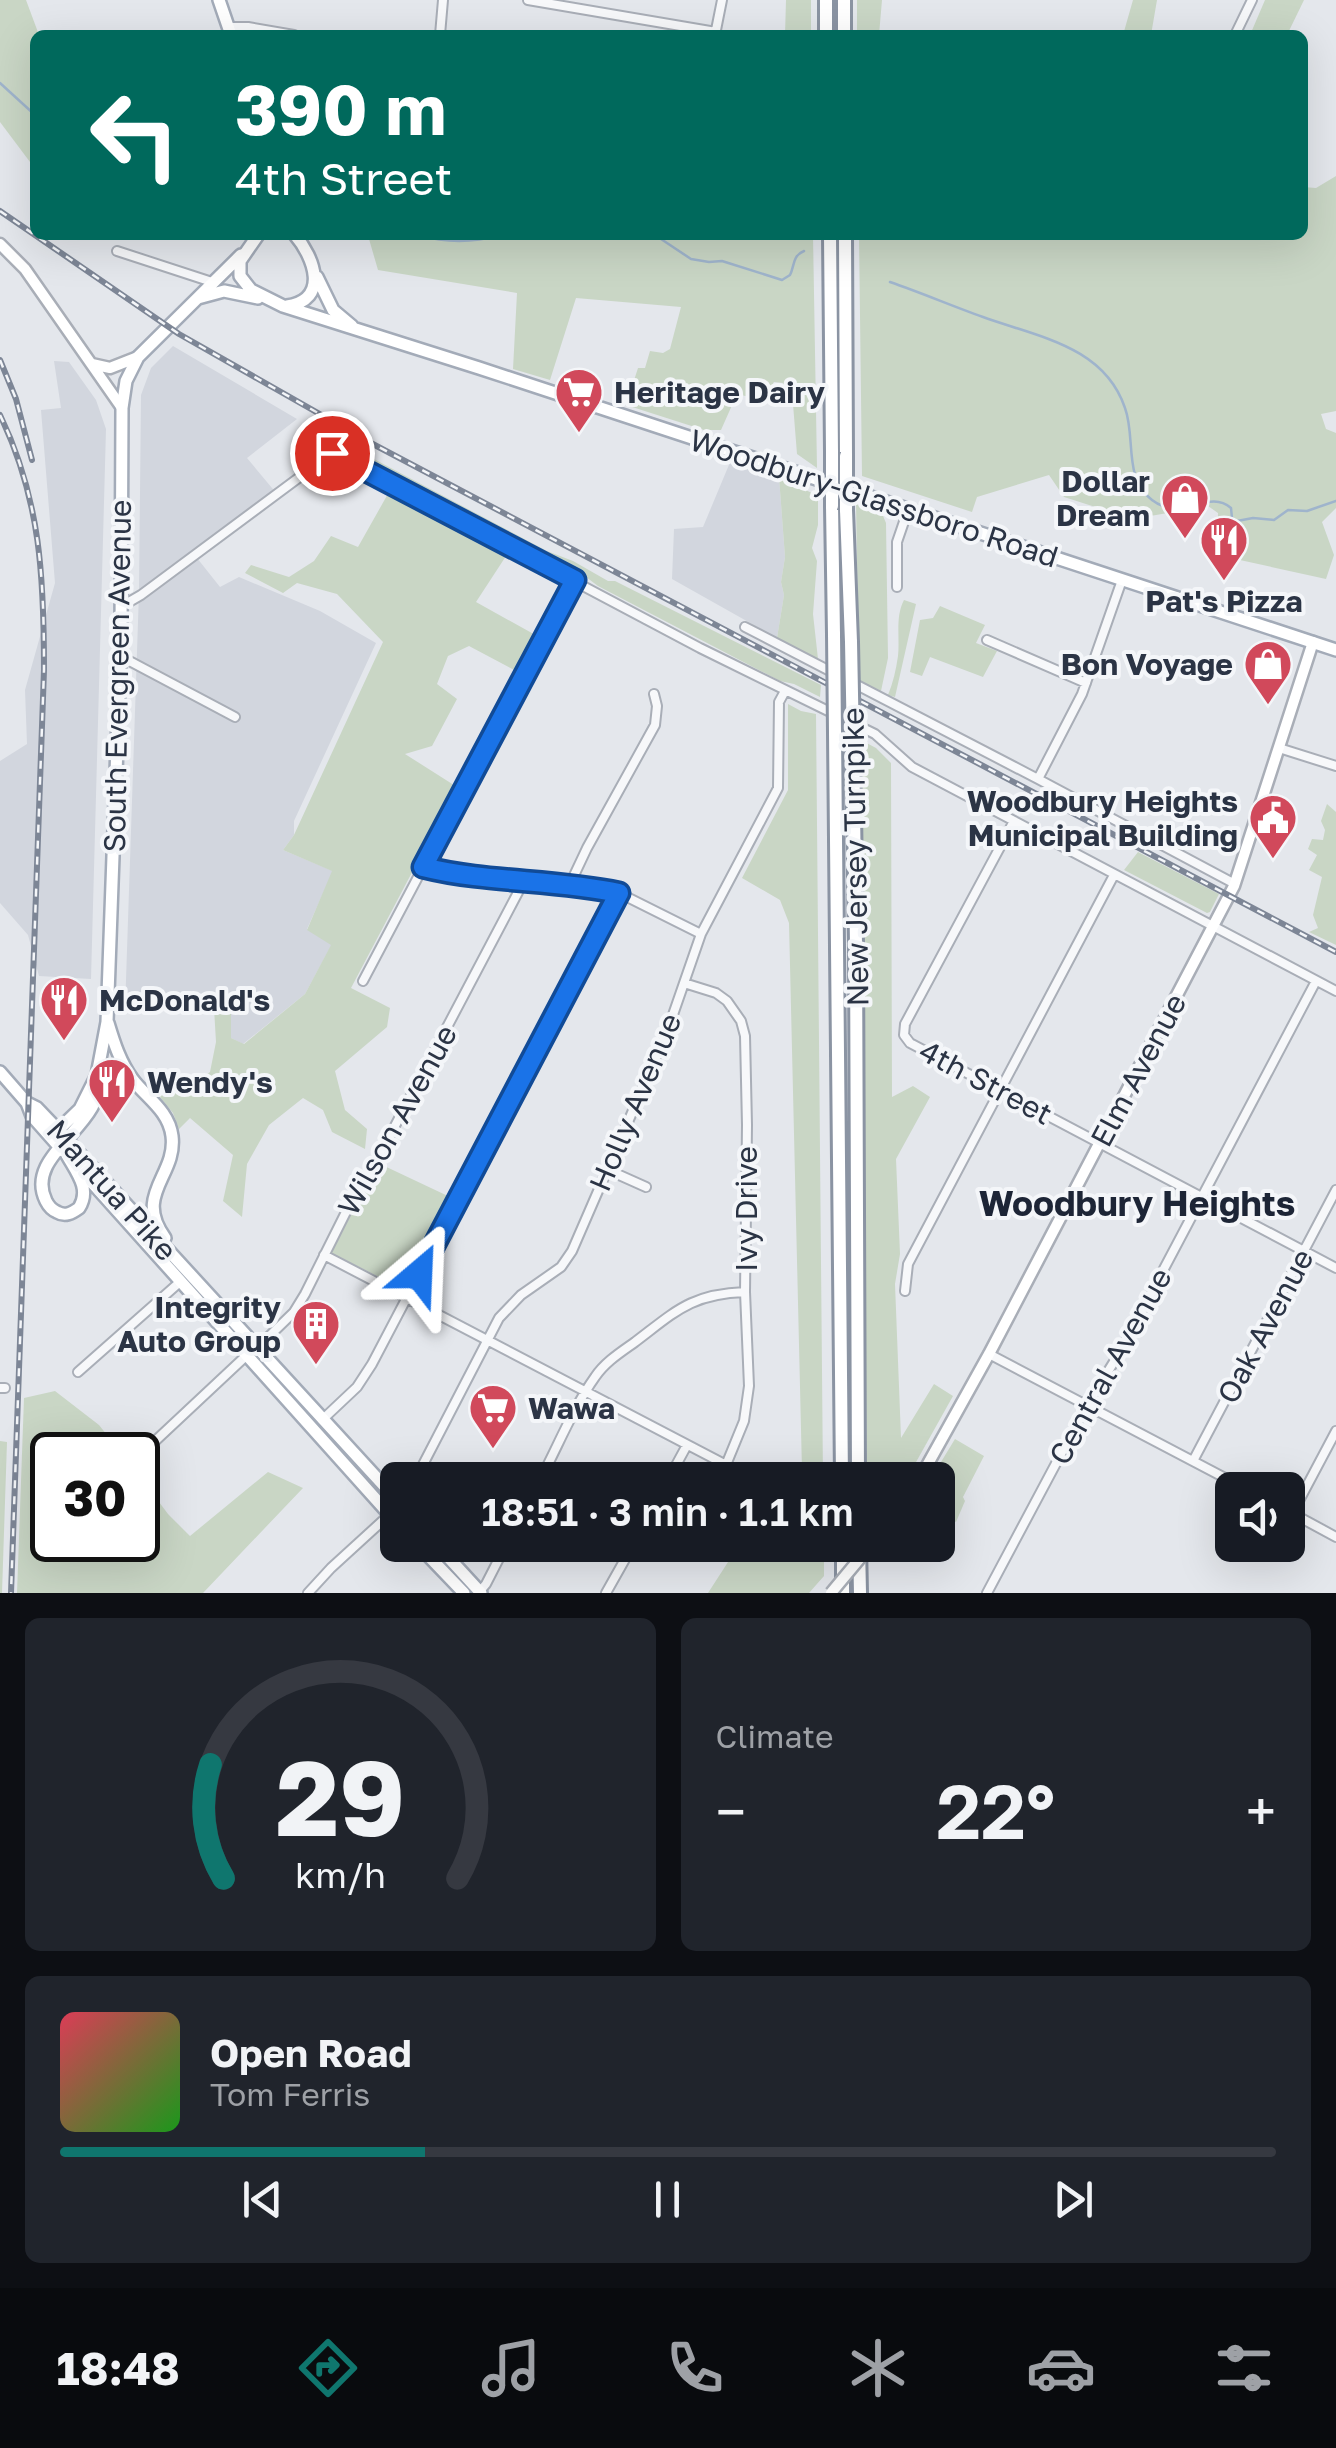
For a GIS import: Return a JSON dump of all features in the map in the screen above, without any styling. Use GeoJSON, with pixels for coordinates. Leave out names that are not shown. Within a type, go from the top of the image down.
{"type":"FeatureCollection","features":[{"type":"Feature","properties":{"kind":"highway"},"geometry":{"type":"LineString","coordinates":[[826,0],[826,30]]}},
{"type":"Feature","properties":{"kind":"highway"},"geometry":{"type":"LineString","coordinates":[[844,0],[844,30]]}},
{"type":"Feature","properties":{"kind":"highway","name":"New Jersey Turnpike"},"geometry":{"type":"LineString","coordinates":[[830,240],[839,454]]}},
{"type":"Feature","properties":{"kind":"highway","name":"New Jersey Turnpike"},"geometry":{"type":"LineString","coordinates":[[842,1462],[834,634],[845,240]]}},
{"type":"Feature","properties":{"kind":"highway","name":"New Jersey Turnpike"},"geometry":{"type":"LineString","coordinates":[[839,508],[851,642],[858,1462]]}},
{"type":"Feature","properties":{"kind":"highway"},"geometry":{"type":"LineString","coordinates":[[843,1562],[843,1593]]}},
{"type":"Feature","properties":{"kind":"highway"},"geometry":{"type":"LineString","coordinates":[[859,1562],[860,1593]]}},
{"type":"Feature","properties":{"kind":"main road"},"geometry":{"type":"LineString","coordinates":[[218,0],[230,30]]}},
{"type":"Feature","properties":{"kind":"main road"},"geometry":{"type":"LineString","coordinates":[[298,240],[327,300],[355,328]]}},
{"type":"Feature","properties":{"kind":"main road"},"geometry":{"type":"LineString","coordinates":[[282,306],[296,304],[309,295],[315,280],[305,240]]}},
{"type":"Feature","properties":{"kind":"main road"},"geometry":{"type":"LineString","coordinates":[[0,244],[24,269],[122,408]]}},
{"type":"Feature","properties":{"kind":"main road"},"geometry":{"type":"LineString","coordinates":[[251,244],[240,266],[242,282],[267,300]]}},
{"type":"Feature","properties":{"kind":"main road","name":"South Evergreen Avenue"},"geometry":{"type":"LineString","coordinates":[[60,1142],[82,1183],[84,1196],[79,1208],[64,1214],[50,1207],[42,1188],[45,1169],[97,1075],[107,1022],[122,606],[122,408],[126,381],[138,357],[251,244]]}},
{"type":"Feature","properties":{"kind":"main road"},"geometry":{"type":"LineString","coordinates":[[192,301],[224,291],[267,300]]}},
{"type":"Feature","properties":{"kind":"main road","name":"Woodbury-Glassboro Road"},"geometry":{"type":"LineString","coordinates":[[267,300],[1336,650]]}},
{"type":"Feature","properties":{"kind":"main road"},"geometry":{"type":"LineString","coordinates":[[91,364],[117,367],[138,357]]}},
{"type":"Feature","properties":{"kind":"main road","name":"Elm Avenue"},"geometry":{"type":"LineString","coordinates":[[929,1462],[990,1354],[1235,884],[1313,642]]}},
{"type":"Feature","properties":{"kind":"main road"},"geometry":{"type":"LineString","coordinates":[[107,1022],[116,1051],[134,1080],[164,1113],[172,1132],[173,1149],[154,1198],[155,1222],[165,1239],[206,1284],[213,1300]]}},
{"type":"Feature","properties":{"kind":"main road"},"geometry":{"type":"LineString","coordinates":[[97,1075],[117,1071],[134,1080]]}},
{"type":"Feature","properties":{"kind":"main road","name":"Mantua Pike"},"geometry":{"type":"LineString","coordinates":[[0,1072],[27,1103],[37,1108],[60,1142],[180,1281],[380,1482]]}},
{"type":"Feature","properties":{"kind":"main road","name":"Mantua Pike"},"geometry":{"type":"LineString","coordinates":[[60,1142],[213,1300],[380,1505]]}},
{"type":"Feature","properties":{"kind":"main road"},"geometry":{"type":"LineString","coordinates":[[434,1562],[464,1593]]}},
{"type":"Feature","properties":{"kind":"main road"},"geometry":{"type":"LineString","coordinates":[[453,1562],[480,1592]]}},
{"type":"Feature","properties":{"kind":"main road"},"geometry":{"type":"LineString","coordinates":[[831,1593],[857,1562]]}},
{"type":"Feature","properties":{"kind":"street"},"geometry":{"type":"LineString","coordinates":[[441,30],[444,0]]}},
{"type":"Feature","properties":{"kind":"street"},"geometry":{"type":"LineString","coordinates":[[528,0],[694,30]]}},
{"type":"Feature","properties":{"kind":"street"},"geometry":{"type":"LineString","coordinates":[[717,30],[722,0]]}},
{"type":"Feature","properties":{"kind":"street"},"geometry":{"type":"LineString","coordinates":[[1237,30],[1252,0]]}},
{"type":"Feature","properties":{"kind":"street"},"geometry":{"type":"LineString","coordinates":[[234,30],[265,30]]}},
{"type":"Feature","properties":{"kind":"street"},"geometry":{"type":"LineString","coordinates":[[117,251],[212,282]]}},
{"type":"Feature","properties":{"kind":"street"},"geometry":{"type":"LineString","coordinates":[[122,606],[332,453],[785,691],[876,734],[912,767],[1336,991]]}},
{"type":"Feature","properties":{"kind":"street"},"geometry":{"type":"LineString","coordinates":[[898,587],[897,542],[908,510]]}},
{"type":"Feature","properties":{"kind":"street"},"geometry":{"type":"LineString","coordinates":[[363,981],[575,580]]}},
{"type":"Feature","properties":{"kind":"street"},"geometry":{"type":"LineString","coordinates":[[1038,779],[1086,683],[1122,580]]}},
{"type":"Feature","properties":{"kind":"street"},"geometry":{"type":"LineString","coordinates":[[745,628],[1235,884]]}},
{"type":"Feature","properties":{"kind":"street"},"geometry":{"type":"LineString","coordinates":[[987,640],[1086,683]]}},
{"type":"Feature","properties":{"kind":"street"},"geometry":{"type":"LineString","coordinates":[[120,656],[235,717]]}},
{"type":"Feature","properties":{"kind":"street","name":"Holly Avenue"},"geometry":{"type":"LineString","coordinates":[[424,1462],[499,1318],[510,1304],[561,1268],[572,1251],[667,1032],[701,934],[778,788],[780,702],[785,691]]}},
{"type":"Feature","properties":{"kind":"street"},"geometry":{"type":"LineString","coordinates":[[570,884],[655,725],[658,706],[654,694]]}},
{"type":"Feature","properties":{"kind":"street"},"geometry":{"type":"LineString","coordinates":[[1279,748],[1336,766]]}},
{"type":"Feature","properties":{"kind":"street","name":"4th Street"},"geometry":{"type":"LineString","coordinates":[[1014,821],[905,1024],[904,1036],[910,1043],[1336,1268]]}},
{"type":"Feature","properties":{"kind":"street"},"geometry":{"type":"LineString","coordinates":[[423,867],[619,893],[701,934]]}},
{"type":"Feature","properties":{"kind":"street"},"geometry":{"type":"LineString","coordinates":[[906,1291],[908,1264],[1114,876]]}},
{"type":"Feature","properties":{"kind":"street","name":"Wilson Avenue"},"geometry":{"type":"LineString","coordinates":[[160,1437],[294,1312],[524,881]]}},
{"type":"Feature","properties":{"kind":"street"},"geometry":{"type":"LineString","coordinates":[[322,1420],[357,1387],[372,1364],[619,893]]}},
{"type":"Feature","properties":{"kind":"street","name":"Central Avenue"},"geometry":{"type":"LineString","coordinates":[[987,1593],[1086,1406],[1120,1352],[1316,980]]}},
{"type":"Feature","properties":{"kind":"street","name":"Ivy Drive"},"geometry":{"type":"LineString","coordinates":[[684,983],[716,993],[727,1001],[744,1028],[749,1386],[737,1440],[727,1462]]}},
{"type":"Feature","properties":{"kind":"street"},"geometry":{"type":"LineString","coordinates":[[608,1170],[646,1187]]}},
{"type":"Feature","properties":{"kind":"street","name":"Oak Avenue"},"geometry":{"type":"LineString","coordinates":[[1193,1461],[1336,1190]]}},
{"type":"Feature","properties":{"kind":"street"},"geometry":{"type":"LineString","coordinates":[[324,1256],[720,1462]]}},
{"type":"Feature","properties":{"kind":"street"},"geometry":{"type":"LineString","coordinates":[[78,1372],[180,1281]]}},
{"type":"Feature","properties":{"kind":"street"},"geometry":{"type":"LineString","coordinates":[[549,1462],[596,1375],[610,1360],[679,1308],[714,1295],[746,1292]]}},
{"type":"Feature","properties":{"kind":"street"},"geometry":{"type":"LineString","coordinates":[[990,1354],[1215,1473]]}},
{"type":"Feature","properties":{"kind":"street"},"geometry":{"type":"LineString","coordinates":[[1305,1486],[1336,1431]]}},
{"type":"Feature","properties":{"kind":"street"},"geometry":{"type":"LineString","coordinates":[[678,1462],[687,1444]]}},
{"type":"Feature","properties":{"kind":"street"},"geometry":{"type":"LineString","coordinates":[[1305,1520],[1336,1537]]}},
{"type":"Feature","properties":{"kind":"street"},"geometry":{"type":"LineString","coordinates":[[308,1593],[330,1568],[380,1530]]}},
{"type":"Feature","properties":{"kind":"street"},"geometry":{"type":"LineString","coordinates":[[480,1592],[497,1562]]}},
{"type":"Feature","properties":{"kind":"street"},"geometry":{"type":"LineString","coordinates":[[606,1593],[623,1562]]}},
{"type":"Feature","properties":{"kind":"shaded area"},"geometry":{"type":"Polygon","coordinates":[[[173,346],[297,419],[247,458],[277,494],[197,558],[220,587],[239,577],[320,611],[376,643],[294,821],[294,835],[283,850],[333,871],[307,929],[332,944],[305,994],[243,1044],[231,1038],[230,1009],[125,1010],[139,592],[141,395],[151,368],[173,346]]]}},
{"type":"Feature","properties":{"kind":"shaded area"},"geometry":{"type":"Polygon","coordinates":[[[54,361],[69,362],[96,400],[106,429],[91,979],[39,976],[28,935],[0,903],[0,761],[27,744],[25,690],[55,583],[41,410],[61,408],[54,361]]]}},
{"type":"Feature","properties":{"kind":"shaded area"},"geometry":{"type":"Polygon","coordinates":[[[731,460],[779,477],[785,557],[777,638],[672,579],[674,529],[703,527],[731,460]]]}},
{"type":"Feature","properties":{"kind":"green space"},"geometry":{"type":"Polygon","coordinates":[[[0,0],[26,0],[37,30],[30,30],[30,162],[0,122],[0,0]]]}},
{"type":"Feature","properties":{"kind":"green space"},"geometry":{"type":"Polygon","coordinates":[[[786,0],[811,0],[811,30],[785,30],[786,0]]]}},
{"type":"Feature","properties":{"kind":"green space"},"geometry":{"type":"Polygon","coordinates":[[[857,0],[882,0],[879,30],[857,30],[857,0]]]}},
{"type":"Feature","properties":{"kind":"green space"},"geometry":{"type":"Polygon","coordinates":[[[1133,0],[1157,0],[1152,30],[1124,30],[1133,0]]]}},
{"type":"Feature","properties":{"kind":"green space"},"geometry":{"type":"Polygon","coordinates":[[[1265,0],[1304,0],[1289,30],[1252,30],[1265,0]]]}},
{"type":"Feature","properties":{"kind":"green space"},"geometry":{"type":"Polygon","coordinates":[[[1336,176],[1336,411],[1321,414],[1326,429],[1336,433],[1336,508],[1322,522],[1334,555],[1326,579],[1217,555],[1218,513],[1208,506],[1133,519],[1064,497],[1049,475],[977,497],[972,512],[862,476],[859,240],[1308,240],[1308,187],[1316,188],[1336,176]]]}},
{"type":"Feature","properties":{"kind":"green space"},"geometry":{"type":"Polygon","coordinates":[[[369,240],[813,240],[817,468],[797,454],[793,404],[779,404],[783,383],[774,382],[762,400],[737,394],[721,430],[704,430],[626,405],[638,368],[645,368],[650,351],[663,353],[670,349],[681,307],[576,298],[550,380],[513,369],[517,293],[378,270],[369,240]]]}},
{"type":"Feature","properties":{"kind":"green space"},"geometry":{"type":"Polygon","coordinates":[[[340,441],[547,551],[821,685],[820,697],[780,681],[333,447],[340,441]]]}},
{"type":"Feature","properties":{"kind":"green space"},"geometry":{"type":"Polygon","coordinates":[[[779,477],[818,496],[818,525],[812,548],[817,561],[813,614],[818,659],[777,638],[785,557],[779,477]]]}},
{"type":"Feature","properties":{"kind":"green space"},"geometry":{"type":"Polygon","coordinates":[[[389,492],[508,553],[476,602],[539,637],[518,672],[469,646],[448,656],[437,684],[457,699],[432,746],[405,754],[457,787],[351,988],[390,1008],[387,1027],[335,1071],[345,1110],[367,1129],[365,1149],[332,1132],[323,1110],[303,1098],[269,1125],[247,1164],[242,1217],[223,1201],[233,1155],[190,1118],[179,1129],[173,1113],[155,1091],[160,1083],[186,1083],[210,1072],[216,1042],[214,1008],[231,1009],[231,1038],[244,1044],[305,994],[331,945],[307,930],[332,871],[283,850],[294,835],[383,642],[337,594],[297,583],[283,593],[245,573],[251,565],[289,577],[314,561],[331,536],[358,547],[389,492]]]}},
{"type":"Feature","properties":{"kind":"green space"},"geometry":{"type":"Polygon","coordinates":[[[856,502],[881,511],[886,523],[888,658],[881,691],[859,681],[856,502]]]}},
{"type":"Feature","properties":{"kind":"green space"},"geometry":{"type":"Polygon","coordinates":[[[904,600],[916,604],[895,697],[888,695],[897,661],[904,600]]]}},
{"type":"Feature","properties":{"kind":"green space"},"geometry":{"type":"Polygon","coordinates":[[[940,606],[985,625],[976,643],[997,651],[983,677],[930,657],[922,676],[910,672],[920,620],[933,618],[940,606]]]}},
{"type":"Feature","properties":{"kind":"green space"},"geometry":{"type":"Polygon","coordinates":[[[788,704],[816,714],[823,1462],[802,1462],[789,923],[780,900],[742,878],[788,790],[788,704]]]}},
{"type":"Feature","properties":{"kind":"green space"},"geometry":{"type":"Polygon","coordinates":[[[859,739],[891,763],[892,1097],[913,1086],[930,1097],[896,1159],[900,1254],[895,1284],[901,1438],[934,1384],[953,1396],[916,1462],[867,1462],[859,739]]]}},
{"type":"Feature","properties":{"kind":"green space"},"geometry":{"type":"Polygon","coordinates":[[[1327,804],[1336,812],[1336,945],[1309,932],[1318,928],[1313,915],[1322,877],[1309,870],[1317,855],[1308,849],[1312,839],[1323,840],[1325,830],[1321,821],[1327,804]]]}},
{"type":"Feature","properties":{"kind":"green space"},"geometry":{"type":"Polygon","coordinates":[[[1138,852],[1219,894],[1210,912],[1124,870],[1138,852]]]}},
{"type":"Feature","properties":{"kind":"green space"},"geometry":{"type":"Polygon","coordinates":[[[378,1163],[450,1197],[403,1289],[331,1253],[378,1163]]]}},
{"type":"Feature","properties":{"kind":"green space"},"geometry":{"type":"Polygon","coordinates":[[[55,1391],[105,1432],[30,1432],[30,1562],[160,1562],[160,1503],[190,1536],[268,1472],[303,1488],[203,1593],[17,1593],[24,1398],[55,1391]]]}},
{"type":"Feature","properties":{"kind":"green space"},"geometry":{"type":"Polygon","coordinates":[[[955,1439],[984,1456],[963,1497],[965,1501],[956,1522],[955,1462],[941,1462],[955,1439]]]}},
{"type":"Feature","properties":{"kind":"green space"},"geometry":{"type":"Polygon","coordinates":[[[0,1441],[7,1442],[2,1593],[0,1593],[0,1441]]]}},
{"type":"Feature","properties":{"kind":"green space"},"geometry":{"type":"Polygon","coordinates":[[[728,1562],[824,1562],[824,1576],[809,1593],[708,1593],[728,1562]]]}},
{"type":"Feature","properties":{"kind":"waterway"},"geometry":{"type":"LineString","coordinates":[[0,83],[30,110]]}},
{"type":"Feature","properties":{"kind":"waterway"},"geometry":{"type":"LineString","coordinates":[[439,240],[479,240]]}},
{"type":"Feature","properties":{"kind":"waterway"},"geometry":{"type":"LineString","coordinates":[[662,240],[691,259],[722,261],[782,280],[790,275],[796,258],[804,251]]}},
{"type":"Feature","properties":{"kind":"waterway"},"geometry":{"type":"LineString","coordinates":[[890,282],[1047,338],[1102,370],[1125,408],[1137,481],[1152,500],[1163,506],[1222,503],[1231,508],[1232,518],[1237,521],[1274,520],[1288,510],[1307,511],[1336,501]]}},
{"type":"Feature","properties":{"kind":"railway"},"geometry":{"type":"LineString","coordinates":[[0,211],[30,232]]}},
{"type":"Feature","properties":{"kind":"railway"},"geometry":{"type":"LineString","coordinates":[[42,240],[179,334],[369,442],[1336,952]]}},
{"type":"Feature","properties":{"kind":"railway"},"geometry":{"type":"LineString","coordinates":[[0,360],[16,399],[32,460]]}},
{"type":"Feature","properties":{"kind":"railway"},"geometry":{"type":"LineString","coordinates":[[0,415],[32,509],[41,572],[44,636],[11,1593]]}},
{"type":"Feature","properties":{"kind":"place","name":"Heritage Dairy"},"geometry":{"type":"Point","coordinates":[579,434]}},
{"type":"Feature","properties":{"kind":"place","name":"Dollar Dream"},"geometry":{"type":"Point","coordinates":[1185,540]}},
{"type":"Feature","properties":{"kind":"place","name":"Pat's Pizza"},"geometry":{"type":"Point","coordinates":[1224,582]}},
{"type":"Feature","properties":{"kind":"place","name":"Bon Voyage"},"geometry":{"type":"Point","coordinates":[1268,706]}},
{"type":"Feature","properties":{"kind":"place","name":"Woodbury Heights Municipal Building"},"geometry":{"type":"Point","coordinates":[1273,860]}},
{"type":"Feature","properties":{"kind":"place","name":"McDonald's"},"geometry":{"type":"Point","coordinates":[64,1042]}},
{"type":"Feature","properties":{"kind":"place","name":"Wendy's"},"geometry":{"type":"Point","coordinates":[112,1124]}},
{"type":"Feature","properties":{"kind":"place","name":"Integrity Auto Group"},"geometry":{"type":"Point","coordinates":[316,1366]}},
{"type":"Feature","properties":{"kind":"place","name":"Wawa"},"geometry":{"type":"Point","coordinates":[493,1450]}},
{"type":"Feature","properties":{"kind":"district","name":"Woodbury Heights"},"geometry":{"type":"Point","coordinates":[1137,1203]}},
{"type":"Feature","properties":{"kind":"route"},"geometry":{"type":"LineString","coordinates":[[332,453],[575,580],[423,867],[619,893],[419,1274]]}}]}
